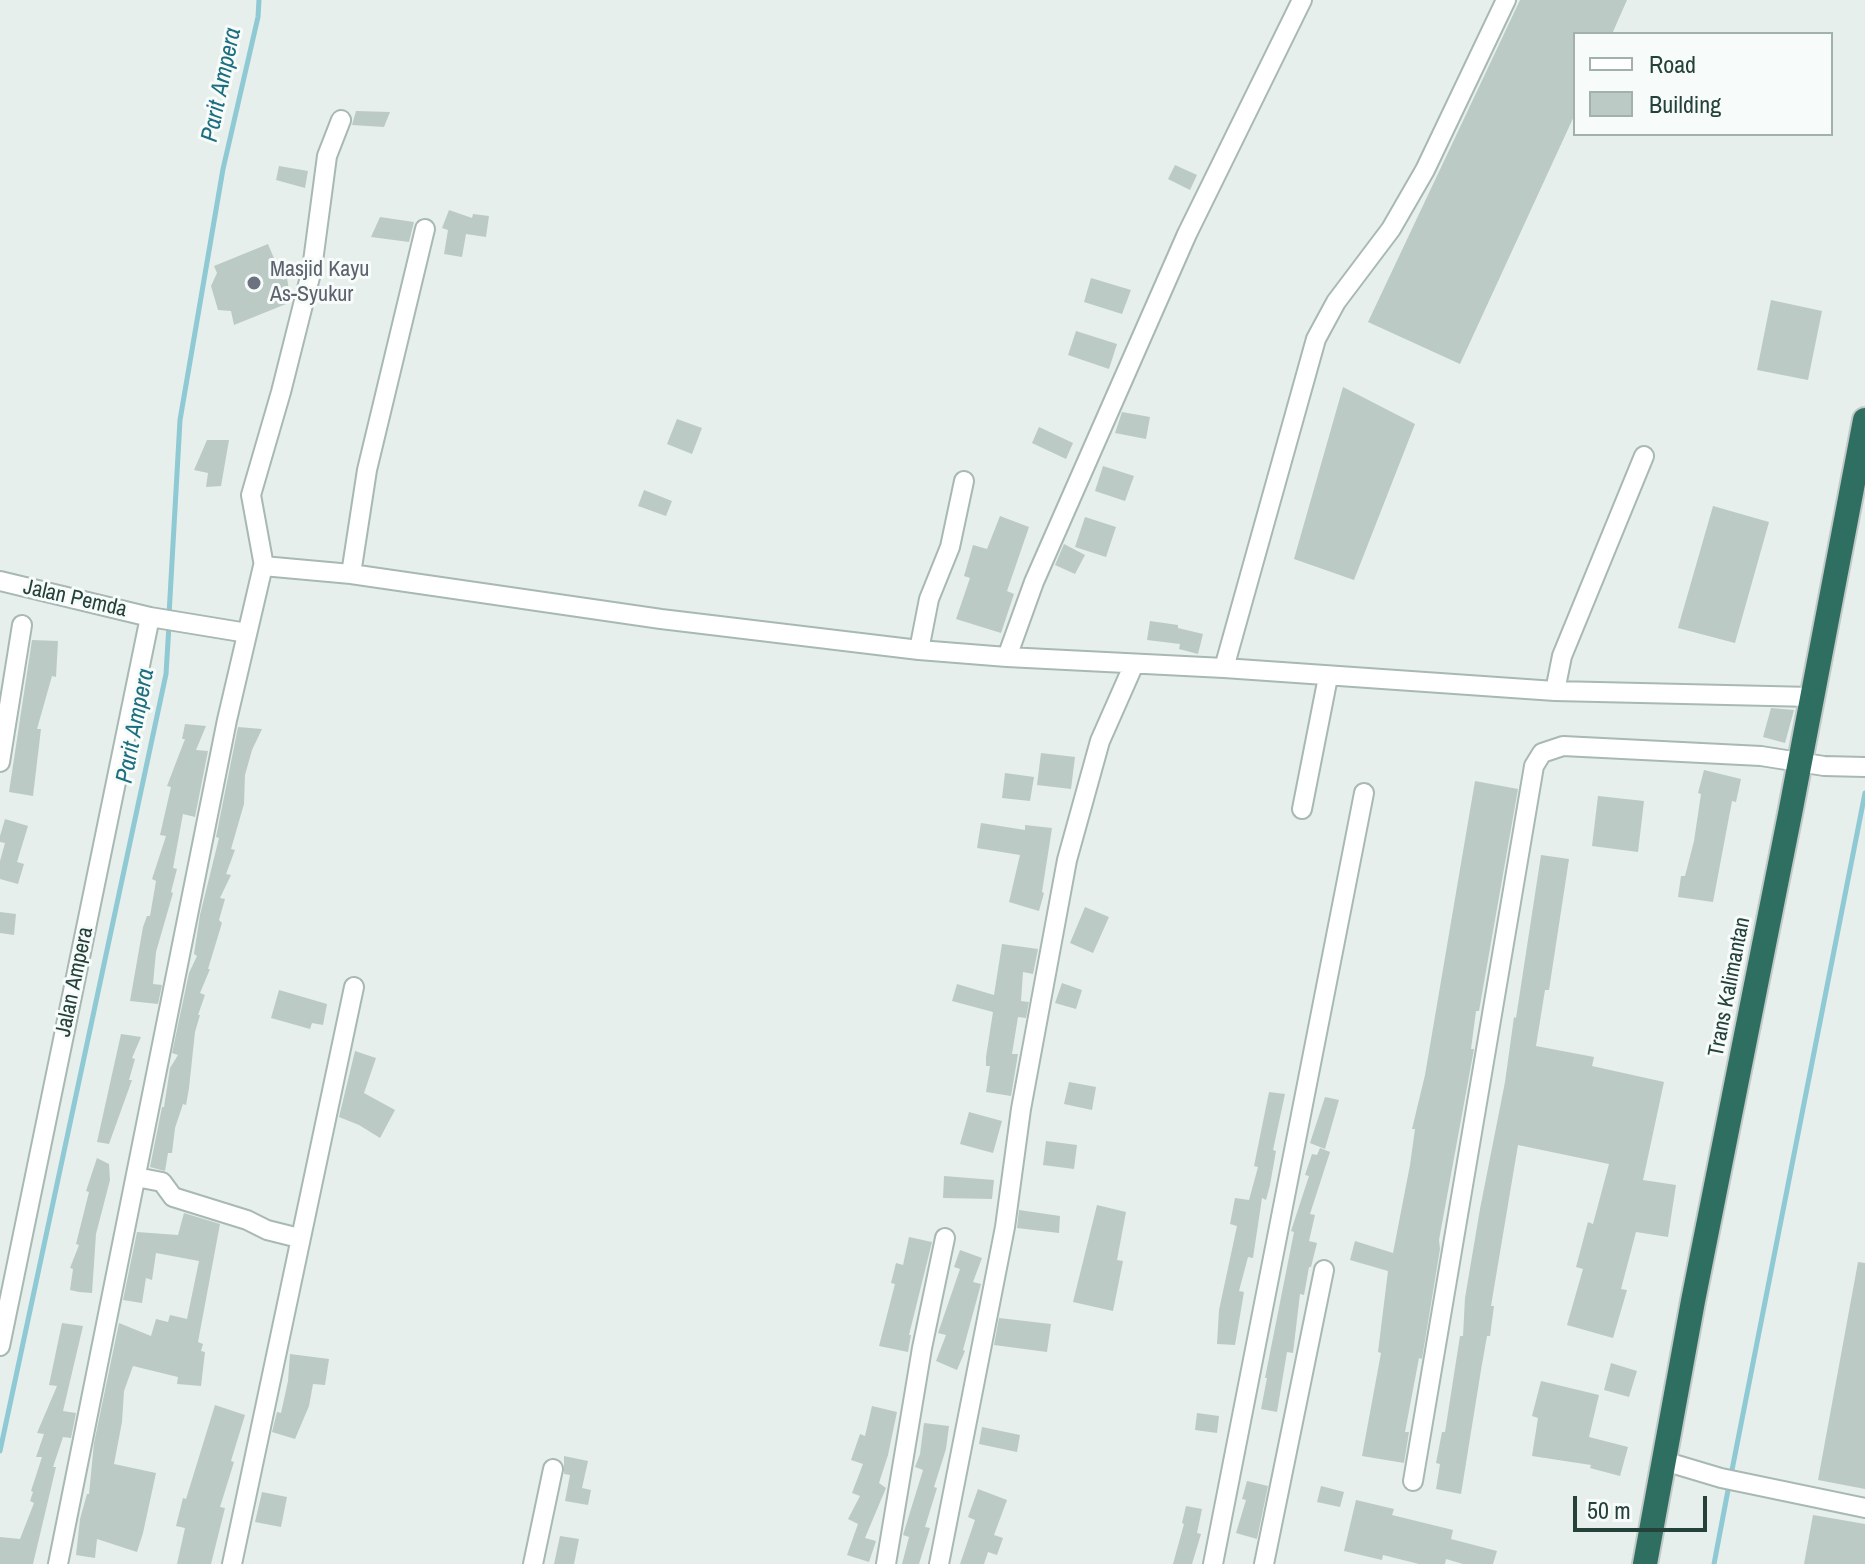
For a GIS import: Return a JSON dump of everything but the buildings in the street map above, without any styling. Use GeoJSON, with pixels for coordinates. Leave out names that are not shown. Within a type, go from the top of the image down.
{"type":"FeatureCollection","features":[{"type":"Feature","properties":{"kind":"highway","name":"Trans Kalimantan"},"geometry":{"type":"LineString","coordinates":[[1645,1564],[1693,1301],[1865,420]]}},
{"type":"Feature","properties":{"kind":"street"},"geometry":{"type":"LineString","coordinates":[[1007,657],[1034,582],[1187,234],[1302,0]]}},
{"type":"Feature","properties":{"kind":"street"},"geometry":{"type":"LineString","coordinates":[[1224,668],[1316,339],[1336,302],[1391,229],[1425,170],[1506,0]]}},
{"type":"Feature","properties":{"kind":"street"},"geometry":{"type":"LineString","coordinates":[[58,1564],[224,735],[264,566],[251,495],[312,269],[327,156],[341,120]]}},
{"type":"Feature","properties":{"kind":"street"},"geometry":{"type":"LineString","coordinates":[[351,574],[370,458],[425,229]]}},
{"type":"Feature","properties":{"kind":"street"},"geometry":{"type":"LineString","coordinates":[[1555,691],[1562,656],[1644,456]]}},
{"type":"Feature","properties":{"kind":"street"},"geometry":{"type":"LineString","coordinates":[[919,650],[929,599],[950,547],[964,481]]}},
{"type":"Feature","properties":{"kind":"street"},"geometry":{"type":"LineString","coordinates":[[264,566],[351,574],[661,619],[919,650],[1555,691],[1812,697]]}},
{"type":"Feature","properties":{"kind":"street","name":"Jalan Pemda"},"geometry":{"type":"LineString","coordinates":[[0,581],[152,624],[186,623],[247,633]]}},
{"type":"Feature","properties":{"kind":"street","name":"Jalan Ampera"},"geometry":{"type":"LineString","coordinates":[[0,1346],[152,624]]}},
{"type":"Feature","properties":{"kind":"street"},"geometry":{"type":"LineString","coordinates":[[0,762],[22,625]]}},
{"type":"Feature","properties":{"kind":"street"},"geometry":{"type":"LineString","coordinates":[[939,1564],[1005,1227],[1021,1109],[1067,860],[1100,741],[1134,664]]}},
{"type":"Feature","properties":{"kind":"street"},"geometry":{"type":"LineString","coordinates":[[1302,809],[1328,677]]}},
{"type":"Feature","properties":{"kind":"street"},"geometry":{"type":"LineString","coordinates":[[1413,1481],[1534,766],[1542,753],[1563,746],[1761,756],[1800,763],[1862,767]]}},
{"type":"Feature","properties":{"kind":"street"},"geometry":{"type":"LineString","coordinates":[[1213,1564],[1364,793]]}},
{"type":"Feature","properties":{"kind":"street"},"geometry":{"type":"LineString","coordinates":[[232,1564],[354,987]]}},
{"type":"Feature","properties":{"kind":"street"},"geometry":{"type":"LineString","coordinates":[[136,1177],[162,1182],[173,1197],[299,1238]]}},
{"type":"Feature","properties":{"kind":"street"},"geometry":{"type":"LineString","coordinates":[[886,1564],[922,1348],[945,1238]]}},
{"type":"Feature","properties":{"kind":"street"},"geometry":{"type":"LineString","coordinates":[[1264,1564],[1324,1270]]}},
{"type":"Feature","properties":{"kind":"street"},"geometry":{"type":"LineString","coordinates":[[1664,1461],[1721,1478],[1865,1508]]}},
{"type":"Feature","properties":{"kind":"street"},"geometry":{"type":"LineString","coordinates":[[533,1564],[553,1469]]}},
{"type":"Feature","properties":{"kind":"waterway","name":"Parit Ampera"},"geometry":{"type":"LineString","coordinates":[[169,615],[180,420],[223,169],[258,17],[259,0]]}},
{"type":"Feature","properties":{"kind":"waterway","name":"Parit Ampera"},"geometry":{"type":"LineString","coordinates":[[0,1451],[166,674],[169,625]]}},
{"type":"Feature","properties":{"kind":"waterway"},"geometry":{"type":"LineString","coordinates":[[1731,1475],[1865,793]]}},
{"type":"Feature","properties":{"kind":"waterway"},"geometry":{"type":"LineString","coordinates":[[1714,1564],[1729,1485]]}},
{"type":"Feature","properties":{"kind":"place","name":"Masjid Kayu As-Syukur"},"geometry":{"type":"Point","coordinates":[254,283]}}]}
